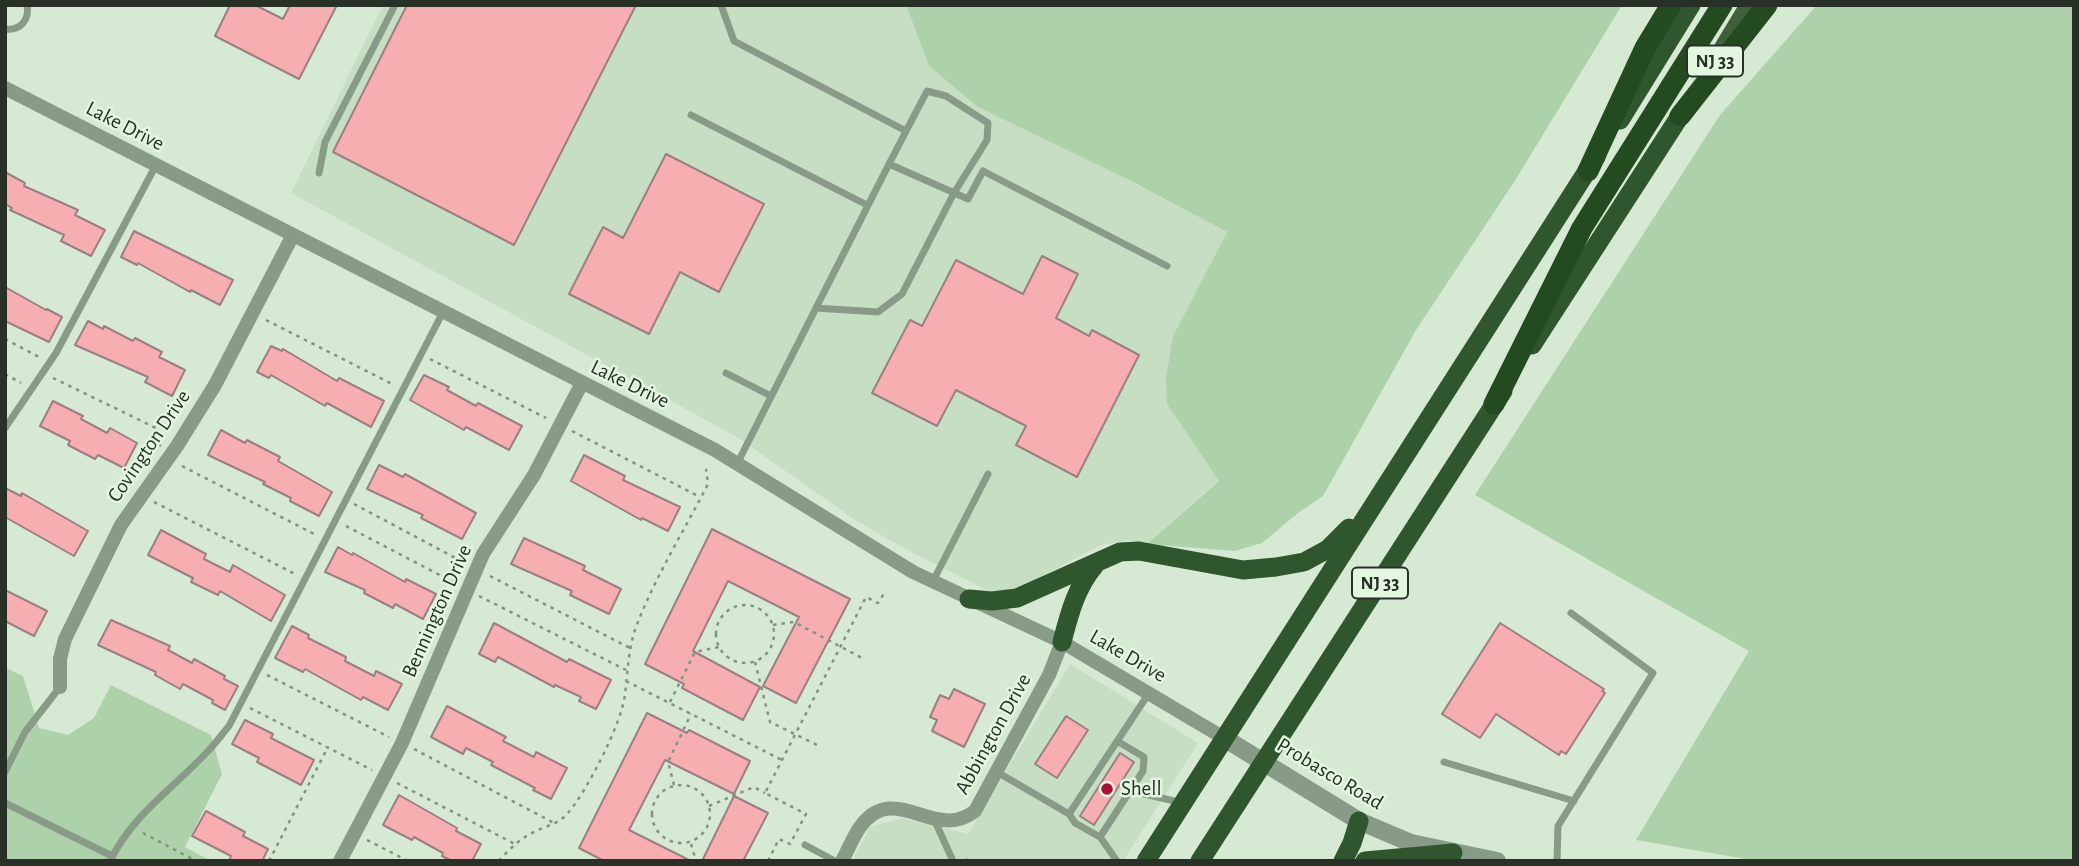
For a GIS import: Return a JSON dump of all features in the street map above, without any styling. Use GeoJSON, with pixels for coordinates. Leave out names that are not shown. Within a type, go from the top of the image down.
{"type":"FeatureCollection","features":[{"type":"Feature","properties":{"kind":"highway"},"geometry":{"type":"LineString","coordinates":[[1588,171],[1645,48],[1671,5]]}},
{"type":"Feature","properties":{"kind":"highway","name":"NJ 33"},"geometry":{"type":"LineString","coordinates":[[1146,861],[1588,171],[1691,5]]}},
{"type":"Feature","properties":{"kind":"highway"},"geometry":{"type":"LineString","coordinates":[[1494,404],[1582,228],[1722,5]]}},
{"type":"Feature","properties":{"kind":"highway"},"geometry":{"type":"LineString","coordinates":[[1680,116],[1767,5]]}},
{"type":"Feature","properties":{"kind":"highway","name":"NJ 33"},"geometry":{"type":"LineString","coordinates":[[1200,861],[1680,116]]}},
{"type":"Feature","properties":{"kind":"highway"},"geometry":{"type":"LineString","coordinates":[[969,599],[992,601],[1017,598],[1120,552],[1139,551],[1244,570],[1304,562],[1328,549],[1372,506]]}},
{"type":"Feature","properties":{"kind":"highway"},"geometry":{"type":"LineString","coordinates":[[1062,642],[1075,598],[1088,573],[1100,559]]}},
{"type":"Feature","properties":{"kind":"highway"},"geometry":{"type":"LineString","coordinates":[[1343,861],[1359,821]]}},
{"type":"Feature","properties":{"kind":"highway"},"geometry":{"type":"LineString","coordinates":[[1365,861],[1453,853]]}},
{"type":"Feature","properties":{"kind":"main road","name":"NJ 33"},"geometry":{"type":"LineString","coordinates":[[1680,116],[1749,5]]}},
{"type":"Feature","properties":{"kind":"street","name":"Lake Drive"},"geometry":{"type":"LineString","coordinates":[[5,88],[737,464],[859,541],[933,582],[1062,642],[1224,738]]}},
{"type":"Feature","properties":{"kind":"street","name":"Covington Drive"},"geometry":{"type":"LineString","coordinates":[[61,687],[60,659],[65,639],[121,525],[177,446],[215,386],[293,235]]}},
{"type":"Feature","properties":{"kind":"street","name":"Bennington Drive"},"geometry":{"type":"LineString","coordinates":[[340,861],[402,743],[484,554],[534,475],[582,383]]}},
{"type":"Feature","properties":{"kind":"street","name":"Abbington Drive"},"geometry":{"type":"LineString","coordinates":[[842,861],[859,828],[867,818],[880,811],[893,808],[908,810],[934,819],[954,822],[966,818],[981,803],[1049,675],[1062,642]]}},
{"type":"Feature","properties":{"kind":"street","name":"Probasco Road"},"geometry":{"type":"LineString","coordinates":[[1224,738],[1359,821],[1411,842],[1497,861]]}},
{"type":"Feature","properties":{"kind":"lane"},"geometry":{"type":"LineString","coordinates":[[5,29],[14,29],[24,23],[28,12],[27,5]]}},
{"type":"Feature","properties":{"kind":"lane"},"geometry":{"type":"LineString","coordinates":[[319,173],[325,142],[395,5]]}},
{"type":"Feature","properties":{"kind":"lane"},"geometry":{"type":"LineString","coordinates":[[721,5],[734,41],[906,131]]}},
{"type":"Feature","properties":{"kind":"lane"},"geometry":{"type":"LineString","coordinates":[[737,464],[867,205],[927,91],[946,96],[988,123],[987,140],[954,193],[902,294],[878,312],[816,308]]}},
{"type":"Feature","properties":{"kind":"lane"},"geometry":{"type":"LineString","coordinates":[[691,115],[867,205]]}},
{"type":"Feature","properties":{"kind":"lane"},"geometry":{"type":"LineString","coordinates":[[889,164],[968,199],[983,171],[1167,266]]}},
{"type":"Feature","properties":{"kind":"lane"},"geometry":{"type":"LineString","coordinates":[[5,428],[56,353],[156,165]]}},
{"type":"Feature","properties":{"kind":"lane"},"geometry":{"type":"LineString","coordinates":[[5,803],[111,859],[147,808],[208,752],[229,726],[443,312]]}},
{"type":"Feature","properties":{"kind":"lane"},"geometry":{"type":"LineString","coordinates":[[726,373],[771,396]]}},
{"type":"Feature","properties":{"kind":"lane"},"geometry":{"type":"LineString","coordinates":[[933,582],[988,474]]}},
{"type":"Feature","properties":{"kind":"lane"},"geometry":{"type":"LineString","coordinates":[[1557,861],[1558,826],[1653,673],[1571,612]]}},
{"type":"Feature","properties":{"kind":"lane"},"geometry":{"type":"LineString","coordinates":[[5,772],[25,732],[61,687]]}},
{"type":"Feature","properties":{"kind":"lane"},"geometry":{"type":"LineString","coordinates":[[1069,814],[1150,692]]}},
{"type":"Feature","properties":{"kind":"lane"},"geometry":{"type":"LineString","coordinates":[[1100,837],[1143,771],[1144,757],[1117,741]]}},
{"type":"Feature","properties":{"kind":"lane"},"geometry":{"type":"LineString","coordinates":[[1444,762],[1574,801]]}},
{"type":"Feature","properties":{"kind":"lane"},"geometry":{"type":"LineString","coordinates":[[997,772],[1069,814],[1075,823],[1100,837],[1116,861]]}},
{"type":"Feature","properties":{"kind":"lane"},"geometry":{"type":"LineString","coordinates":[[1131,791],[1184,803]]}},
{"type":"Feature","properties":{"kind":"lane"},"geometry":{"type":"LineString","coordinates":[[934,819],[953,861]]}},
{"type":"Feature","properties":{"kind":"lane"},"geometry":{"type":"LineString","coordinates":[[805,845],[835,861]]}},
{"type":"Feature","properties":{"kind":"path"},"geometry":{"type":"LineString","coordinates":[[253,314],[403,389]]}},
{"type":"Feature","properties":{"kind":"path"},"geometry":{"type":"LineString","coordinates":[[5,340],[39,357]]}},
{"type":"Feature","properties":{"kind":"path"},"geometry":{"type":"LineString","coordinates":[[421,355],[549,419]]}},
{"type":"Feature","properties":{"kind":"path"},"geometry":{"type":"LineString","coordinates":[[5,374],[33,389]]}},
{"type":"Feature","properties":{"kind":"path"},"geometry":{"type":"LineString","coordinates":[[569,429],[701,497]]}},
{"type":"Feature","properties":{"kind":"path"},"geometry":{"type":"LineString","coordinates":[[499,861],[515,844],[535,831],[556,824],[569,813],[604,752],[621,716],[627,661],[635,629],[708,484],[706,468]]}},
{"type":"Feature","properties":{"kind":"path"},"geometry":{"type":"LineString","coordinates":[[141,497],[305,579]]}},
{"type":"Feature","properties":{"kind":"path"},"geometry":{"type":"LineString","coordinates":[[765,793],[866,597],[878,603],[885,592]]}},
{"type":"Feature","properties":{"kind":"path"},"geometry":{"type":"LineString","coordinates":[[741,605],[758,607],[768,615],[773,625],[774,639],[768,652],[755,662],[733,660],[719,647],[716,630],[721,617],[731,608],[741,605]]}},
{"type":"Feature","properties":{"kind":"path"},"geometry":{"type":"LineString","coordinates":[[773,625],[794,622],[862,658]]}},
{"type":"Feature","properties":{"kind":"path"},"geometry":{"type":"LineString","coordinates":[[669,704],[695,652],[719,647]]}},
{"type":"Feature","properties":{"kind":"path"},"geometry":{"type":"LineString","coordinates":[[755,662],[770,722],[817,745]]}},
{"type":"Feature","properties":{"kind":"path"},"geometry":{"type":"LineString","coordinates":[[626,681],[782,761]]}},
{"type":"Feature","properties":{"kind":"path"},"geometry":{"type":"LineString","coordinates":[[674,786],[667,762],[691,714]]}},
{"type":"Feature","properties":{"kind":"path"},"geometry":{"type":"LineString","coordinates":[[269,861],[328,747]]}},
{"type":"Feature","properties":{"kind":"path"},"geometry":{"type":"LineString","coordinates":[[686,785],[698,789],[709,806],[710,822],[707,828],[691,842],[681,844],[665,839],[654,826],[654,802],[663,792],[674,786],[686,785]]}},
{"type":"Feature","properties":{"kind":"path"},"geometry":{"type":"LineString","coordinates":[[709,806],[754,787],[806,814],[790,844],[779,839],[768,861]]}},
{"type":"Feature","properties":{"kind":"path"},"geometry":{"type":"LineString","coordinates":[[132,827],[196,861]]}},
{"type":"Feature","properties":{"kind":"path"},"geometry":{"type":"LineString","coordinates":[[355,834],[408,861]]}},
{"type":"Feature","properties":{"kind":"path"},"geometry":{"type":"LineString","coordinates":[[691,842],[696,861]]}},
{"type":"Feature","properties":{"kind":"shaded area"},"geometry":{"type":"Polygon","coordinates":[[[383,5],[906,5],[929,66],[1139,186],[1227,232],[1173,336],[1167,404],[1219,480],[1147,544],[1129,540],[1101,545],[1015,590],[989,591],[907,550],[854,519],[737,437],[291,193],[383,5]]]}},
{"type":"Feature","properties":{"kind":"shaded area"},"geometry":{"type":"Polygon","coordinates":[[[906,5],[1622,5],[1516,179],[1416,330],[1323,496],[1262,543],[1235,551],[1147,544],[1219,481],[1167,404],[1166,378],[1173,336],[1227,232],[1129,180],[978,107],[929,66],[906,5]]]}},
{"type":"Feature","properties":{"kind":"shaded area"},"geometry":{"type":"Polygon","coordinates":[[[1817,5],[2074,5],[2074,861],[1757,861],[1636,840],[1749,651],[1475,495],[1720,115],[1817,5]]]}},
{"type":"Feature","properties":{"kind":"shaded area"},"geometry":{"type":"Polygon","coordinates":[[[1070,664],[1198,743],[1123,861],[852,861],[870,827],[902,818],[968,834],[1070,664]]]}},
{"type":"Feature","properties":{"kind":"shaded area"},"geometry":{"type":"Polygon","coordinates":[[[5,668],[23,676],[39,728],[68,735],[94,718],[111,685],[211,735],[222,774],[185,847],[211,861],[5,861],[5,668]]]}},
{"type":"Feature","properties":{"kind":"building"},"geometry":{"type":"Polygon","coordinates":[[[230,5],[255,5],[283,19],[290,5],[337,5],[299,79],[215,36],[230,5]]]}},
{"type":"Feature","properties":{"kind":"building"},"geometry":{"type":"Polygon","coordinates":[[[407,5],[636,5],[514,245],[333,152],[407,5]]]}},
{"type":"Feature","properties":{"kind":"building"},"geometry":{"type":"Polygon","coordinates":[[[666,154],[764,204],[719,292],[680,272],[649,334],[569,294],[603,227],[623,238],[666,154]]]}},
{"type":"Feature","properties":{"kind":"building"},"geometry":{"type":"Polygon","coordinates":[[[5,172],[25,183],[24,186],[78,210],[75,215],[105,230],[91,256],[61,241],[64,235],[10,210],[12,208],[5,204],[5,172]]]}},
{"type":"Feature","properties":{"kind":"building"},"geometry":{"type":"Polygon","coordinates":[[[134,231],[233,280],[220,305],[121,257],[134,231]]]}},
{"type":"Feature","properties":{"kind":"building"},"geometry":{"type":"Polygon","coordinates":[[[1042,256],[1078,274],[1056,318],[1089,336],[1092,330],[1139,355],[1077,477],[1016,445],[1026,426],[956,390],[937,426],[872,393],[910,320],[922,326],[956,260],[1023,294],[1042,256]]]}},
{"type":"Feature","properties":{"kind":"building"},"geometry":{"type":"Polygon","coordinates":[[[5,287],[62,317],[49,342],[5,321],[5,287]]]}},
{"type":"Feature","properties":{"kind":"building"},"geometry":{"type":"Polygon","coordinates":[[[88,321],[133,341],[135,338],[162,352],[159,357],[185,370],[172,396],[145,382],[148,377],[75,345],[88,321]]]}},
{"type":"Feature","properties":{"kind":"building"},"geometry":{"type":"Polygon","coordinates":[[[271,346],[282,351],[283,349],[337,381],[339,378],[384,401],[371,427],[327,403],[325,406],[271,375],[269,378],[257,372],[271,346]]]}},
{"type":"Feature","properties":{"kind":"building"},"geometry":{"type":"Polygon","coordinates":[[[424,375],[449,387],[447,390],[476,406],[478,403],[522,426],[509,450],[466,427],[464,430],[410,400],[424,375]]]}},
{"type":"Feature","properties":{"kind":"building"},"geometry":{"type":"Polygon","coordinates":[[[53,401],[83,416],[81,419],[107,433],[110,428],[137,443],[124,468],[98,455],[95,459],[68,445],[70,441],[40,426],[53,401]]]}},
{"type":"Feature","properties":{"kind":"building"},"geometry":{"type":"Polygon","coordinates":[[[221,430],[280,457],[278,461],[332,492],[319,516],[263,484],[265,482],[208,455],[221,430]]]}},
{"type":"Feature","properties":{"kind":"building"},"geometry":{"type":"Polygon","coordinates":[[[584,455],[625,476],[623,480],[680,507],[668,531],[642,518],[641,520],[571,481],[584,455]]]}},
{"type":"Feature","properties":{"kind":"building"},"geometry":{"type":"Polygon","coordinates":[[[379,465],[403,477],[405,474],[476,513],[462,539],[421,518],[423,515],[367,489],[379,465]]]}},
{"type":"Feature","properties":{"kind":"building"},"geometry":{"type":"Polygon","coordinates":[[[5,488],[21,496],[22,493],[88,531],[74,556],[5,517],[5,488]]]}},
{"type":"Feature","properties":{"kind":"building"},"geometry":{"type":"Polygon","coordinates":[[[712,529],[850,599],[796,703],[763,686],[799,617],[728,581],[693,651],[760,687],[743,720],[682,688],[684,684],[645,664],[712,529]]]}},
{"type":"Feature","properties":{"kind":"building"},"geometry":{"type":"Polygon","coordinates":[[[161,530],[206,554],[204,559],[230,572],[233,565],[285,595],[271,621],[220,591],[218,595],[191,582],[193,578],[148,555],[161,530]]]}},
{"type":"Feature","properties":{"kind":"building"},"geometry":{"type":"Polygon","coordinates":[[[524,538],[585,566],[583,570],[621,589],[609,614],[570,595],[572,591],[511,564],[524,538]]]}},
{"type":"Feature","properties":{"kind":"building"},"geometry":{"type":"Polygon","coordinates":[[[338,547],[405,582],[406,579],[436,594],[423,619],[395,604],[393,608],[364,593],[365,590],[325,572],[338,547]]]}},
{"type":"Feature","properties":{"kind":"building"},"geometry":{"type":"Polygon","coordinates":[[[5,590],[47,611],[34,636],[5,621],[5,590]]]}},
{"type":"Feature","properties":{"kind":"building"},"geometry":{"type":"Polygon","coordinates":[[[111,620],[170,646],[168,650],[192,663],[194,659],[238,686],[225,710],[212,703],[213,700],[183,684],[180,689],[155,675],[156,672],[98,645],[111,620]]]}},
{"type":"Feature","properties":{"kind":"building"},"geometry":{"type":"Polygon","coordinates":[[[494,623],[567,662],[569,659],[611,680],[596,709],[579,701],[581,697],[555,685],[554,687],[498,657],[495,662],[479,654],[494,623]]]}},
{"type":"Feature","properties":{"kind":"building"},"geometry":{"type":"Polygon","coordinates":[[[1500,623],[1604,689],[1602,691],[1605,693],[1566,754],[1561,751],[1559,755],[1496,714],[1480,738],[1442,714],[1500,623]]]}},
{"type":"Feature","properties":{"kind":"building"},"geometry":{"type":"Polygon","coordinates":[[[292,626],[309,635],[308,638],[346,657],[345,661],[374,676],[376,671],[402,684],[388,710],[363,697],[361,700],[305,669],[303,672],[275,658],[292,626]]]}},
{"type":"Feature","properties":{"kind":"building"},"geometry":{"type":"Polygon","coordinates":[[[954,689],[985,704],[964,747],[932,731],[937,720],[930,717],[940,695],[949,699],[954,689]]]}},
{"type":"Feature","properties":{"kind":"building"},"geometry":{"type":"Polygon","coordinates":[[[447,706],[506,737],[503,741],[534,757],[536,752],[567,768],[551,799],[466,748],[463,754],[431,737],[447,706]]]}},
{"type":"Feature","properties":{"kind":"building"},"geometry":{"type":"Polygon","coordinates":[[[647,713],[687,733],[689,730],[750,761],[734,794],[665,760],[629,830],[691,861],[604,861],[579,848],[647,713]]]}},
{"type":"Feature","properties":{"kind":"building"},"geometry":{"type":"Polygon","coordinates":[[[1066,716],[1088,730],[1057,778],[1035,764],[1066,716]]]}},
{"type":"Feature","properties":{"kind":"building"},"geometry":{"type":"Polygon","coordinates":[[[245,720],[273,734],[271,738],[314,760],[301,785],[257,762],[259,758],[232,744],[245,720]]]}},
{"type":"Feature","properties":{"kind":"building","name":"Shell"},"geometry":{"type":"Polygon","coordinates":[[[1120,753],[1134,762],[1094,825],[1080,816],[1120,753]]]}},
{"type":"Feature","properties":{"kind":"building"},"geometry":{"type":"Polygon","coordinates":[[[399,795],[481,844],[472,861],[452,861],[414,837],[412,840],[383,825],[399,795]]]}},
{"type":"Feature","properties":{"kind":"building"},"geometry":{"type":"Polygon","coordinates":[[[734,796],[768,813],[743,861],[702,861],[734,796]]]}},
{"type":"Feature","properties":{"kind":"building"},"geometry":{"type":"Polygon","coordinates":[[[206,811],[245,832],[243,836],[268,849],[262,861],[229,861],[231,856],[192,836],[206,811]]]}},
{"type":"Feature","properties":{"kind":"place","name":"Shell"},"geometry":{"type":"Point","coordinates":[1107,789]}}]}
